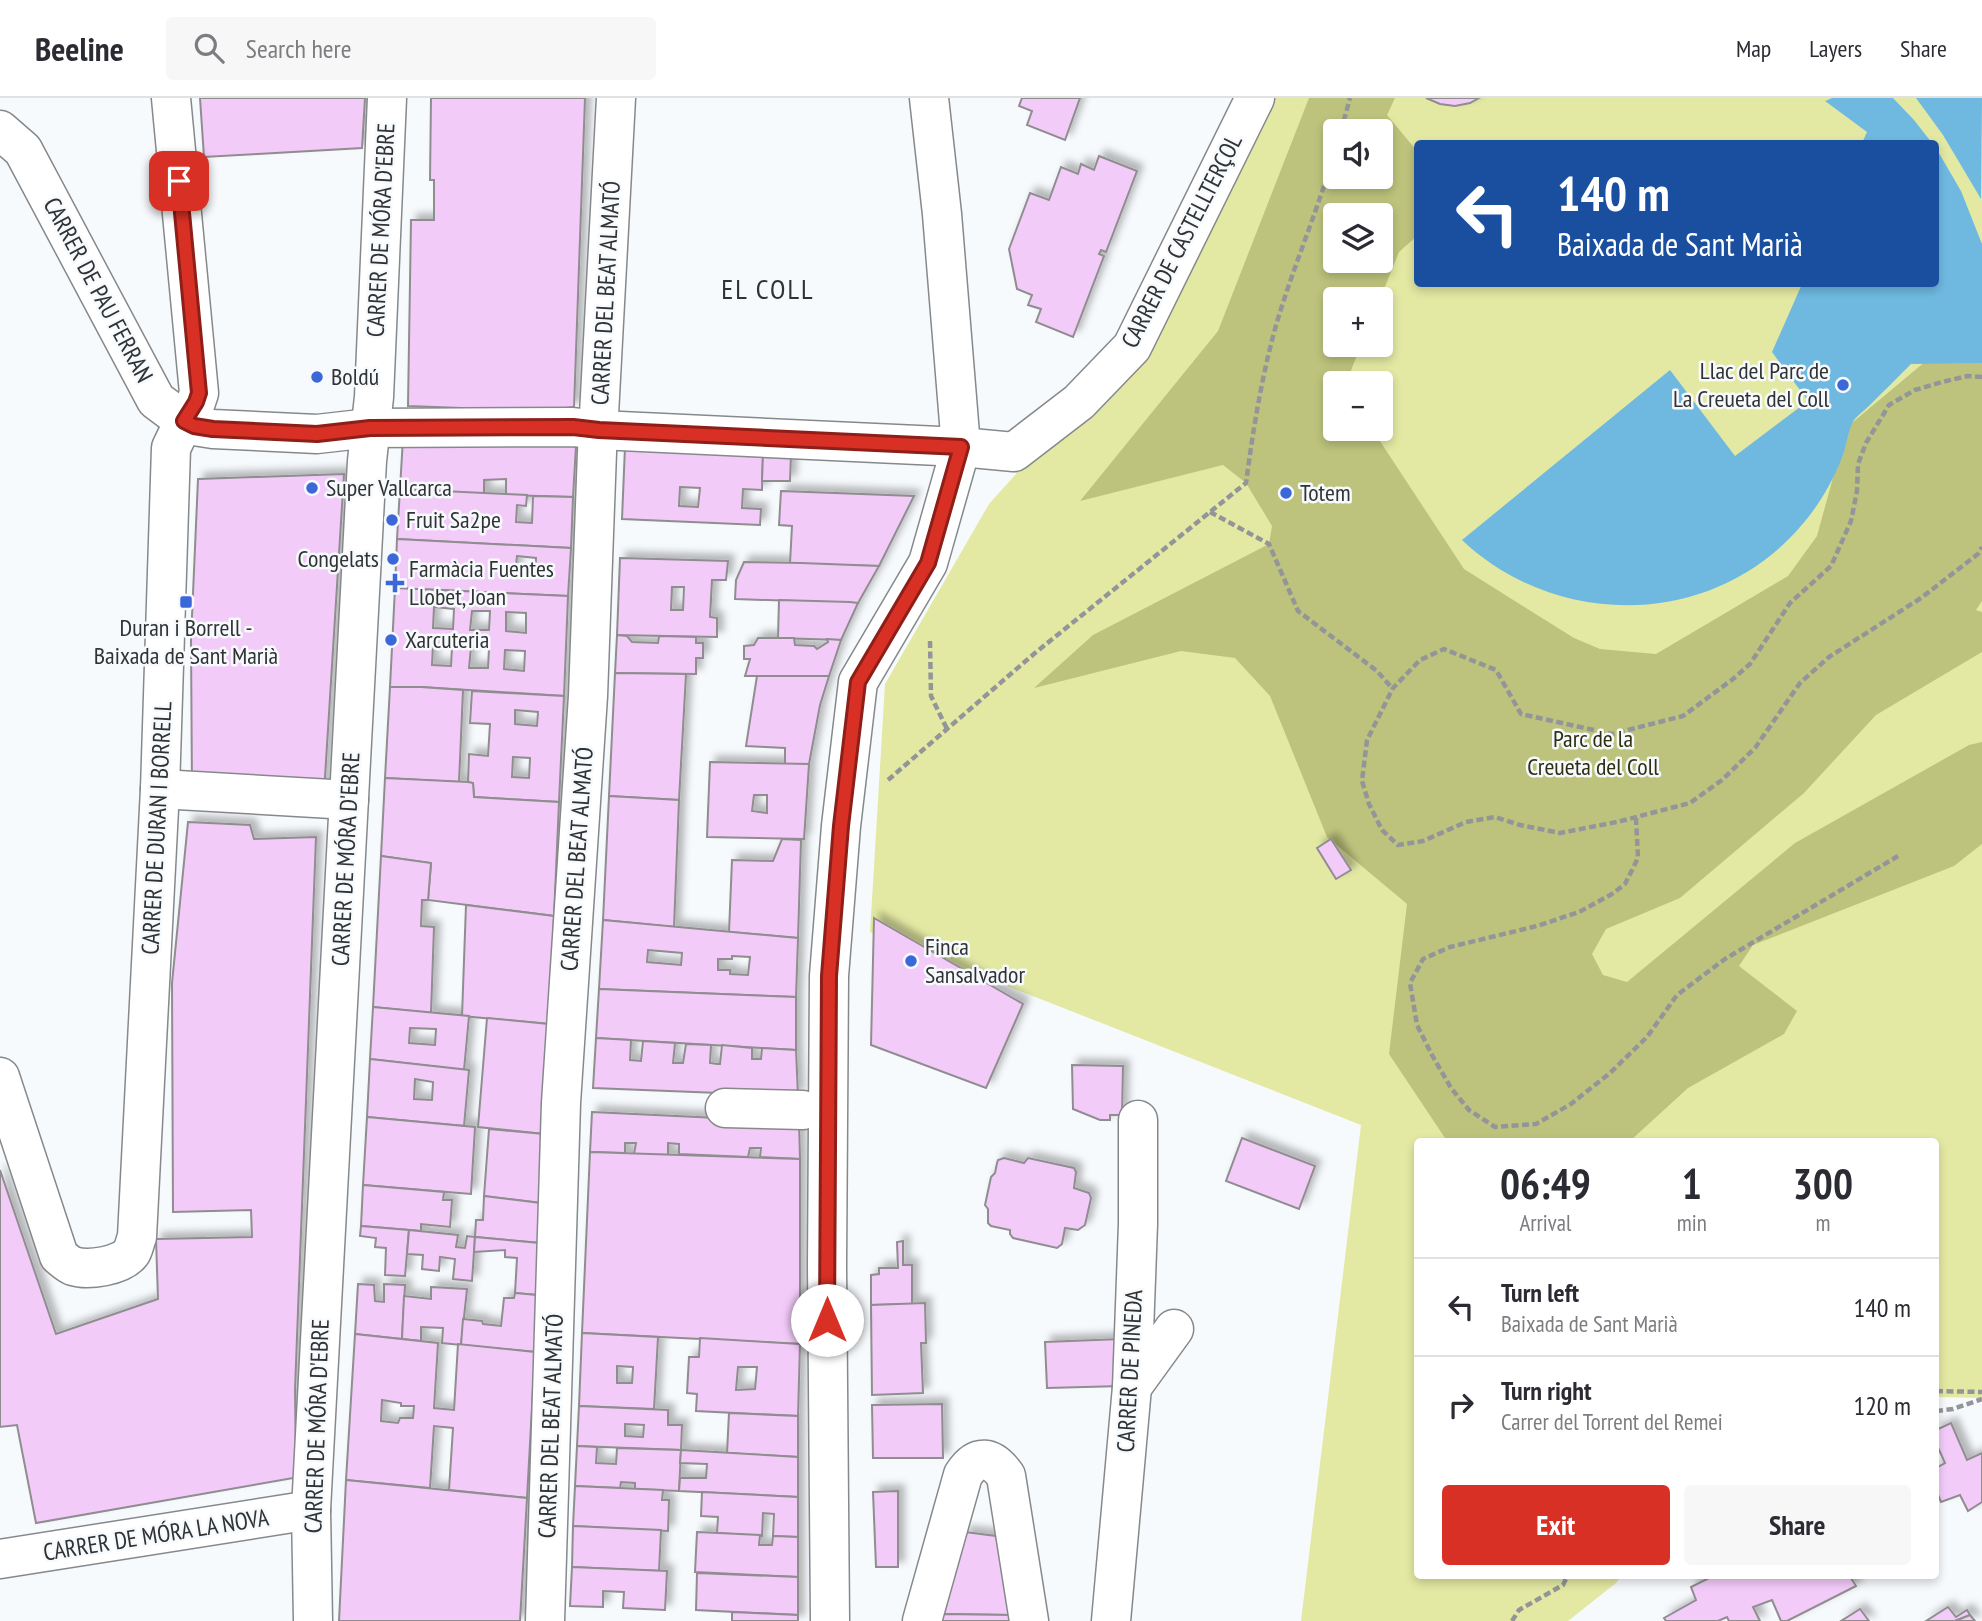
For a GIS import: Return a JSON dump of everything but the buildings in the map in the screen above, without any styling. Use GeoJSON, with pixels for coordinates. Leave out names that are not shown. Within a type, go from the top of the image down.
{"type":"FeatureCollection","features":[{"type":"Feature","properties":{"kind":"street","name":"CARRER DE DURAN I BORRELL"},"geometry":{"type":"LineString","coordinates":[[0,1077],[60,1256],[70,1265],[82,1268],[117,1263],[131,1253],[137,1237],[160,789],[171,449],[199,393],[171,98]]}},
{"type":"Feature","properties":{"kind":"street","name":"CARRER DE MÓRA D'EBRE"},"geometry":{"type":"LineString","coordinates":[[313,1621],[311,1510],[370,428],[374,397],[387,98]]}},
{"type":"Feature","properties":{"kind":"street","name":"CARRER DEL BEAT ALMATÓ"},"geometry":{"type":"LineString","coordinates":[[545,1621],[561,1103],[588,695],[616,98]]}},
{"type":"Feature","properties":{"kind":"street"},"geometry":{"type":"LineString","coordinates":[[830,1621],[827,1266],[829,976],[841,826],[858,682],[928,563],[961,447],[942,214],[929,98]]}},
{"type":"Feature","properties":{"kind":"street","name":"CARRER DE CASTELLTERÇOL"},"geometry":{"type":"LineString","coordinates":[[184,421],[194,426],[213,429],[317,434],[370,428],[573,427],[1014,452],[1079,402],[1132,347],[1255,98]]}},
{"type":"Feature","properties":{"kind":"street","name":"CARRER DE PAU FERRAN"},"geometry":{"type":"LineString","coordinates":[[12,140],[156,400],[184,421]]}},
{"type":"Feature","properties":{"kind":"street"},"geometry":{"type":"LineString","coordinates":[[160,789],[349,800]]}},
{"type":"Feature","properties":{"kind":"street"},"geometry":{"type":"LineString","coordinates":[[725,1108],[803,1110]]}},
{"type":"Feature","properties":{"kind":"street","name":"CARRER DE PINEDA"},"geometry":{"type":"LineString","coordinates":[[1111,1621],[1132,1387],[1139,1119]]}},
{"type":"Feature","properties":{"kind":"street"},"geometry":{"type":"LineString","coordinates":[[1132,1387],[1174,1329]]}},
{"type":"Feature","properties":{"kind":"street"},"geometry":{"type":"LineString","coordinates":[[922,1621],[962,1475],[968,1466],[984,1459],[992,1461],[1006,1476],[1030,1621]]}},
{"type":"Feature","properties":{"kind":"street","name":"CARRER DE MÓRA LA NOVA"},"geometry":{"type":"LineString","coordinates":[[0,1559],[311,1510]]}},
{"type":"Feature","properties":{"kind":"path"},"geometry":{"type":"LineString","coordinates":[[1344,119],[1350,98]]}},
{"type":"Feature","properties":{"kind":"path"},"geometry":{"type":"LineString","coordinates":[[884,783],[1035,653],[1246,483],[1257,404],[1275,328],[1324,189]]}},
{"type":"Feature","properties":{"kind":"path"},"geometry":{"type":"LineString","coordinates":[[1982,377],[1968,376],[1915,390],[1889,405],[1866,443],[1858,464],[1852,521],[1831,566],[1790,603],[1750,664],[1683,716],[1612,734],[1521,714],[1496,670],[1444,649],[1420,660],[1393,688],[1367,740],[1362,780],[1369,804],[1382,830],[1398,845],[1423,841],[1466,822],[1496,817],[1560,833],[1636,818],[1689,803],[1722,780],[1755,748],[1800,683],[1829,657],[1921,598],[1978,554],[1982,547]]}},
{"type":"Feature","properties":{"kind":"path"},"geometry":{"type":"LineString","coordinates":[[1210,512],[1269,544],[1298,611],[1377,671],[1393,688]]}},
{"type":"Feature","properties":{"kind":"path"},"geometry":{"type":"LineString","coordinates":[[930,640],[931,696],[947,729]]}},
{"type":"Feature","properties":{"kind":"path"},"geometry":{"type":"LineString","coordinates":[[1636,818],[1638,858],[1625,884],[1612,894],[1569,916],[1450,947],[1423,959],[1410,983],[1418,1025],[1451,1088],[1469,1110],[1495,1127],[1536,1124],[1571,1104],[1610,1073],[1647,1037],[1677,995],[1725,959],[1898,856]]}},
{"type":"Feature","properties":{"kind":"path"},"geometry":{"type":"LineString","coordinates":[[1939,1391],[1982,1392]]}},
{"type":"Feature","properties":{"kind":"path"},"geometry":{"type":"LineString","coordinates":[[1939,1411],[1982,1399]]}},
{"type":"Feature","properties":{"kind":"path"},"geometry":{"type":"LineString","coordinates":[[1512,1621],[1519,1610],[1563,1585],[1566,1579]]}},
{"type":"Feature","properties":{"kind":"green space","name":"Parc de la Creueta del Coll"},"geometry":{"type":"Polygon","coordinates":[[[1266,98],[1982,98],[1982,1398],[1939,1397],[1939,1138],[1414,1138],[1414,1579],[1619,1579],[1568,1621],[1301,1621],[1361,1125],[870,932],[885,684],[989,504],[1035,453],[1128,381],[1243,158],[1266,98]]]}},
{"type":"Feature","properties":{"kind":"green space"},"geometry":{"type":"Polygon","coordinates":[[[1309,98],[1395,98],[1387,115],[1390,119],[1323,119],[1323,189],[1393,189],[1393,122],[1414,147],[1414,239],[1399,252],[1393,267],[1393,203],[1323,203],[1323,273],[1391,273],[1385,287],[1323,287],[1323,357],[1356,357],[1351,371],[1323,371],[1323,441],[1380,441],[1464,569],[1574,638],[1600,649],[1656,654],[1788,576],[1817,536],[1847,427],[1945,345],[1982,247],[1982,601],[1976,610],[1982,612],[1982,652],[1876,715],[1804,793],[1680,898],[1606,929],[1592,954],[1603,975],[1627,982],[1795,843],[1969,745],[1982,742],[1982,844],[1954,866],[1753,945],[1739,966],[1797,1011],[1784,1034],[1688,1088],[1633,1138],[1445,1138],[1389,1054],[1407,904],[1327,837],[1270,696],[1235,658],[1181,651],[1034,688],[1093,635],[1269,544],[1272,526],[1246,483],[1223,465],[1080,501],[1218,331],[1309,98]]]}},
{"type":"Feature","properties":{"kind":"water"},"geometry":{"type":"Polygon","coordinates":[[[1832,98],[1893,98],[1930,140],[1863,140],[1867,132],[1825,101],[1832,98]]]}},
{"type":"Feature","properties":{"kind":"water"},"geometry":{"type":"Polygon","coordinates":[[[1916,98],[1982,98],[1981,199],[1943,135],[1916,98]]]}},
{"type":"Feature","properties":{"kind":"water","name":"Llac del Parc de La Creueta del Coll"},"geometry":{"type":"Polygon","coordinates":[[[1939,153],[1961,191],[1982,244],[1982,363],[1911,364],[1854,420],[1841,460],[1823,496],[1800,527],[1764,560],[1724,584],[1680,599],[1634,605],[1588,602],[1543,590],[1500,569],[1462,540],[1670,370],[1735,456],[1808,401],[1772,352],[1801,287],[1939,287],[1939,153]]]}},
{"type":"Feature","properties":{"kind":"place","name":"Boldú"},"geometry":{"type":"Point","coordinates":[317,377]}},
{"type":"Feature","properties":{"kind":"place","name":"Llac del Parc de La Creueta del Coll"},"geometry":{"type":"Point","coordinates":[1843,385]}},
{"type":"Feature","properties":{"kind":"place","name":"Super Vallcarca"},"geometry":{"type":"Point","coordinates":[312,488]}},
{"type":"Feature","properties":{"kind":"place","name":"Totem"},"geometry":{"type":"Point","coordinates":[1286,493]}},
{"type":"Feature","properties":{"kind":"place","name":"Fruit Sa2pe"},"geometry":{"type":"Point","coordinates":[392,520]}},
{"type":"Feature","properties":{"kind":"place","name":"Congelats"},"geometry":{"type":"Point","coordinates":[393,559]}},
{"type":"Feature","properties":{"kind":"place","name":"Farmàcia Fuentes Llobet, Joan"},"geometry":{"type":"Point","coordinates":[395,583]}},
{"type":"Feature","properties":{"kind":"place","name":"Duran i Borrell - Baixada de Sant Marià"},"geometry":{"type":"Point","coordinates":[186,602]}},
{"type":"Feature","properties":{"kind":"place","name":"Xarcuteria"},"geometry":{"type":"Point","coordinates":[391,640]}},
{"type":"Feature","properties":{"kind":"place","name":"Finca Sansalvador"},"geometry":{"type":"Point","coordinates":[911,961]}},
{"type":"Feature","properties":{"kind":"district","name":"EL COLL"},"geometry":{"type":"Point","coordinates":[768,289]}},
{"type":"Feature","properties":{"kind":"route"},"geometry":{"type":"LineString","coordinates":[[179,181],[199,393],[184,421],[194,426],[317,434],[370,428],[573,427],[961,447],[928,563],[858,682],[841,826],[829,976],[827,1320]]}}]}
